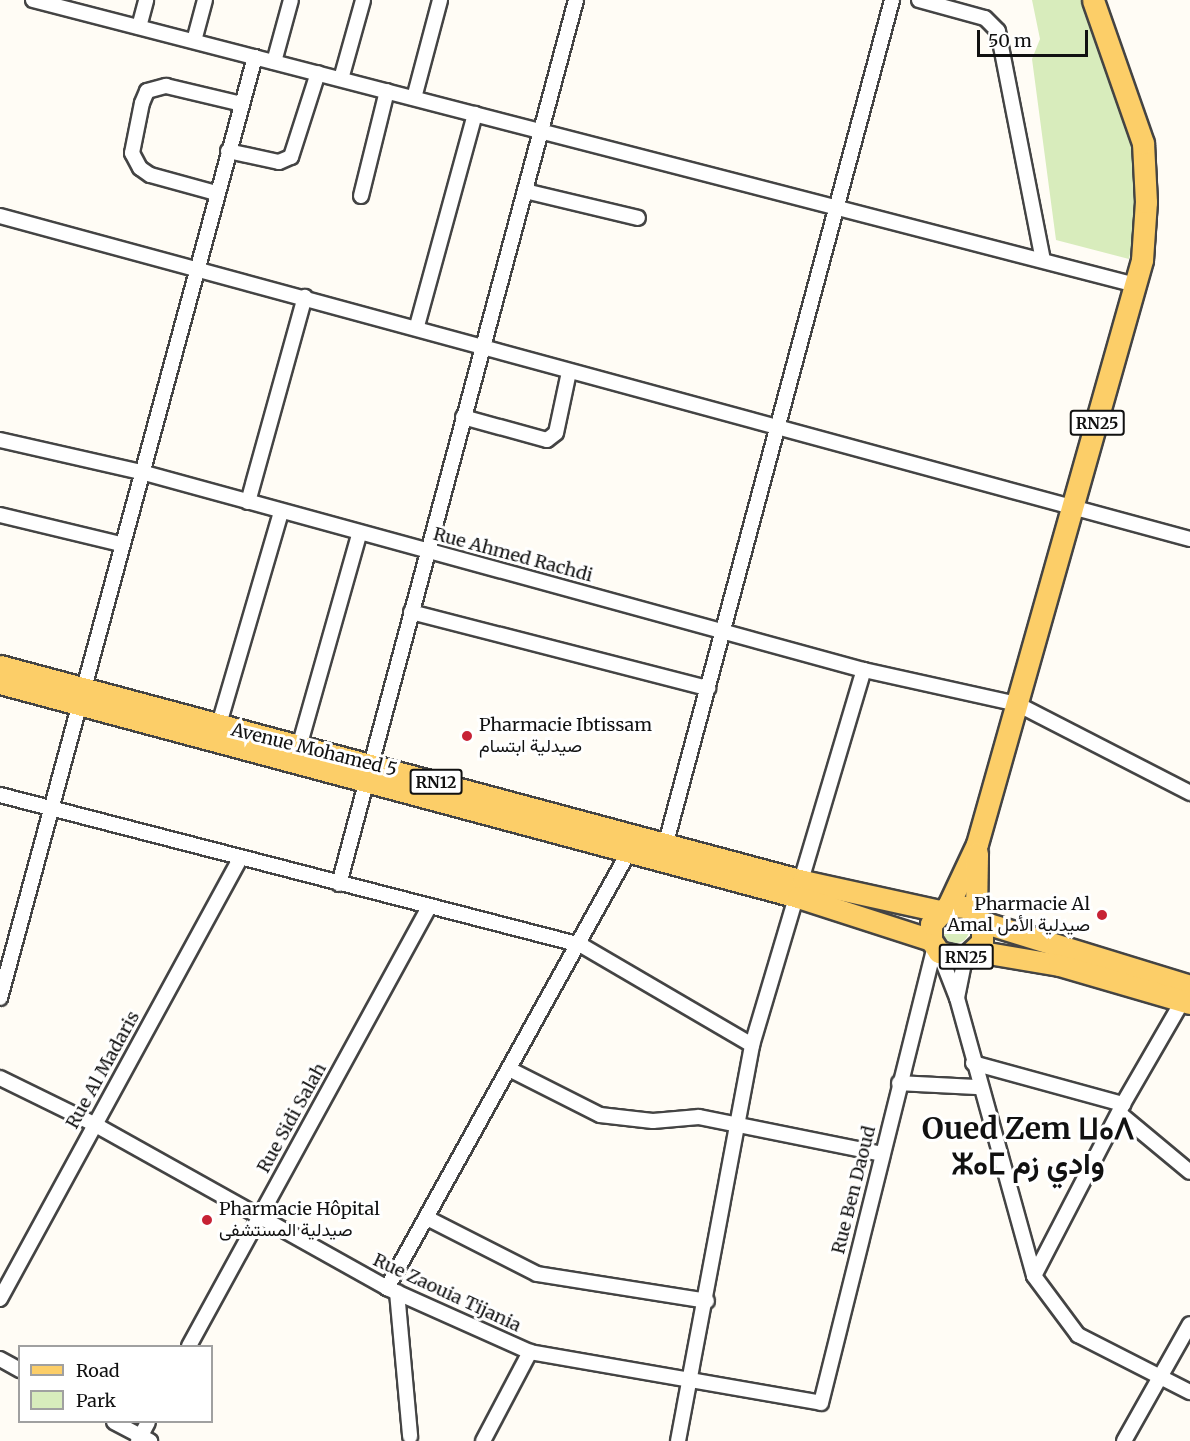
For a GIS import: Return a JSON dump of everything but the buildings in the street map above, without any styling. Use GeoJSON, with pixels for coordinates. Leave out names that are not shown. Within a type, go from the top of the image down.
{"type":"FeatureCollection","features":[{"type":"Feature","properties":{"kind":"main road","name":"RN25"},"geometry":{"type":"LineString","coordinates":[[1061,957],[971,954],[935,946],[931,924],[944,909],[977,844],[1136,285],[1146,212],[1143,143],[1093,0]]}},
{"type":"Feature","properties":{"kind":"main road","name":"Avenue Mohamed 5"},"geometry":{"type":"LineString","coordinates":[[0,666],[82,695],[216,734],[371,772],[800,889],[935,946]]}},
{"type":"Feature","properties":{"kind":"main road","name":"Avenue Mohamed 5"},"geometry":{"type":"LineString","coordinates":[[0,682],[82,695]]}},
{"type":"Feature","properties":{"kind":"main road","name":"Avenue Mohamed 5"},"geometry":{"type":"LineString","coordinates":[[216,734],[299,747],[371,772]]}},
{"type":"Feature","properties":{"kind":"main road","name":"RN25"},"geometry":{"type":"LineString","coordinates":[[971,954],[984,932],[979,917],[977,844]]}},
{"type":"Feature","properties":{"kind":"main road","name":"Avenue Mohamed 5"},"geometry":{"type":"LineString","coordinates":[[800,889],[872,896],[944,909]]}},
{"type":"Feature","properties":{"kind":"main road","name":"RN25"},"geometry":{"type":"LineString","coordinates":[[944,909],[979,917],[1061,957],[1188,995]]}},
{"type":"Feature","properties":{"kind":"street"},"geometry":{"type":"LineString","coordinates":[[33,0],[74,5],[139,27],[1136,285]]}},
{"type":"Feature","properties":{"kind":"street"},"geometry":{"type":"LineString","coordinates":[[139,27],[146,0]]}},
{"type":"Feature","properties":{"kind":"street"},"geometry":{"type":"LineString","coordinates":[[194,41],[205,0]]}},
{"type":"Feature","properties":{"kind":"street"},"geometry":{"type":"LineString","coordinates":[[274,62],[291,0]]}},
{"type":"Feature","properties":{"kind":"street"},"geometry":{"type":"LineString","coordinates":[[341,79],[363,0]]}},
{"type":"Feature","properties":{"kind":"street"},"geometry":{"type":"LineString","coordinates":[[414,98],[440,0]]}},
{"type":"Feature","properties":{"kind":"street"},"geometry":{"type":"LineString","coordinates":[[339,884],[371,772],[411,612],[576,0]]}},
{"type":"Feature","properties":{"kind":"street"},"geometry":{"type":"LineString","coordinates":[[663,852],[726,630],[833,206],[892,0]]}},
{"type":"Feature","properties":{"kind":"street"},"geometry":{"type":"LineString","coordinates":[[919,0],[985,18],[998,31],[1043,260]]}},
{"type":"Feature","properties":{"kind":"street"},"geometry":{"type":"LineString","coordinates":[[0,998],[194,268],[255,57]]}},
{"type":"Feature","properties":{"kind":"street"},"geometry":{"type":"LineString","coordinates":[[228,151],[287,160],[318,73]]}},
{"type":"Feature","properties":{"kind":"street"},"geometry":{"type":"LineString","coordinates":[[216,193],[150,175],[140,168],[132,153],[142,103],[147,91],[166,86],[242,104]]}},
{"type":"Feature","properties":{"kind":"street"},"geometry":{"type":"LineString","coordinates":[[361,196],[387,91]]}},
{"type":"Feature","properties":{"kind":"street"},"geometry":{"type":"LineString","coordinates":[[417,326],[475,114]]}},
{"type":"Feature","properties":{"kind":"street"},"geometry":{"type":"LineString","coordinates":[[525,191],[638,218]]}},
{"type":"Feature","properties":{"kind":"street"},"geometry":{"type":"LineString","coordinates":[[0,216],[417,326],[481,349],[1190,539]]}},
{"type":"Feature","properties":{"kind":"street"},"geometry":{"type":"LineString","coordinates":[[248,502],[305,297]]}},
{"type":"Feature","properties":{"kind":"street"},"geometry":{"type":"LineString","coordinates":[[463,417],[547,440],[556,433],[570,372]]}},
{"type":"Feature","properties":{"kind":"street","name":"Rue Ahmed Rachdi"},"geometry":{"type":"LineString","coordinates":[[0,440],[141,472],[428,552],[726,630],[864,670],[1017,704],[1190,793]]}},
{"type":"Feature","properties":{"kind":"street"},"geometry":{"type":"LineString","coordinates":[[216,734],[282,512]]}},
{"type":"Feature","properties":{"kind":"street"},"geometry":{"type":"LineString","coordinates":[[0,515],[121,544]]}},
{"type":"Feature","properties":{"kind":"street"},"geometry":{"type":"LineString","coordinates":[[299,747],[360,532]]}},
{"type":"Feature","properties":{"kind":"street"},"geometry":{"type":"LineString","coordinates":[[411,612],[708,688]]}},
{"type":"Feature","properties":{"kind":"street"},"geometry":{"type":"LineString","coordinates":[[678,1441],[688,1379],[707,1301],[736,1123],[752,1045],[864,670]]}},
{"type":"Feature","properties":{"kind":"street"},"geometry":{"type":"LineString","coordinates":[[0,795],[240,859],[580,945],[752,1045]]}},
{"type":"Feature","properties":{"kind":"street"},"geometry":{"type":"LineString","coordinates":[[409,1440],[392,1290],[427,1218],[580,945],[633,844]]}},
{"type":"Feature","properties":{"kind":"street","name":"Rue Al Madaris"},"geometry":{"type":"LineString","coordinates":[[0,1299],[240,859]]}},
{"type":"Feature","properties":{"kind":"street","name":"Rue Sidi Salah"},"geometry":{"type":"LineString","coordinates":[[190,1345],[429,907]]}},
{"type":"Feature","properties":{"kind":"street"},"geometry":{"type":"LineString","coordinates":[[935,946],[957,998],[979,1087],[1034,1276],[1078,1335],[1190,1392]]}},
{"type":"Feature","properties":{"kind":"street","name":"Rue Ben Daoud"},"geometry":{"type":"LineString","coordinates":[[780,1397],[820,1403],[935,946]]}},
{"type":"Feature","properties":{"kind":"street"},"geometry":{"type":"LineString","coordinates":[[957,998],[971,954]]}},
{"type":"Feature","properties":{"kind":"street"},"geometry":{"type":"LineString","coordinates":[[1034,1276],[1121,1108],[1188,995]]}},
{"type":"Feature","properties":{"kind":"street"},"geometry":{"type":"LineString","coordinates":[[973,1063],[1121,1108],[1190,1172]]}},
{"type":"Feature","properties":{"kind":"street"},"geometry":{"type":"LineString","coordinates":[[509,1069],[600,1115],[627,1121],[699,1117],[882,1154]]}},
{"type":"Feature","properties":{"kind":"street","name":"Rue Zaouia Tijania"},"geometry":{"type":"LineString","coordinates":[[0,1078],[94,1124],[257,1219],[392,1290],[530,1352],[780,1397]]}},
{"type":"Feature","properties":{"kind":"street"},"geometry":{"type":"LineString","coordinates":[[899,1083],[979,1087]]}},
{"type":"Feature","properties":{"kind":"street"},"geometry":{"type":"LineString","coordinates":[[427,1218],[537,1274],[707,1301]]}},
{"type":"Feature","properties":{"kind":"street"},"geometry":{"type":"LineString","coordinates":[[1125,1441],[1190,1324]]}},
{"type":"Feature","properties":{"kind":"street"},"geometry":{"type":"LineString","coordinates":[[483,1441],[530,1352]]}},
{"type":"Feature","properties":{"kind":"street"},"geometry":{"type":"LineString","coordinates":[[0,1359],[18,1369]]}},
{"type":"Feature","properties":{"kind":"street"},"geometry":{"type":"LineString","coordinates":[[116,1423],[143,1439],[148,1423]]}},
{"type":"Feature","properties":{"kind":"green space"},"geometry":{"type":"Polygon","coordinates":[[[1032,0],[1089,0],[1138,138],[1139,207],[1129,259],[1056,240],[1032,59],[1040,39],[1032,0]]]}},
{"type":"Feature","properties":{"kind":"green space"},"geometry":{"type":"Polygon","coordinates":[[[956,917],[965,921],[969,930],[965,939],[956,943],[947,939],[943,930],[947,921],[956,917]]]}},
{"type":"Feature","properties":{"kind":"place","name":"Pharmacie Ibtissam صيدلية ابتسام"},"geometry":{"type":"Point","coordinates":[467,736]}},
{"type":"Feature","properties":{"kind":"place","name":"Pharmacie Al Amal صيدلية الأمل"},"geometry":{"type":"Point","coordinates":[1102,915]}},
{"type":"Feature","properties":{"kind":"place","name":"Pharmacie Hôpital صيدلية المستشفى"},"geometry":{"type":"Point","coordinates":[207,1220]}},
{"type":"Feature","properties":{"kind":"district","name":"Oued Zem ⵡⴰⴷ ⵣⴰⵎ وادي زم"},"geometry":{"type":"Point","coordinates":[1028,1145]}}]}
